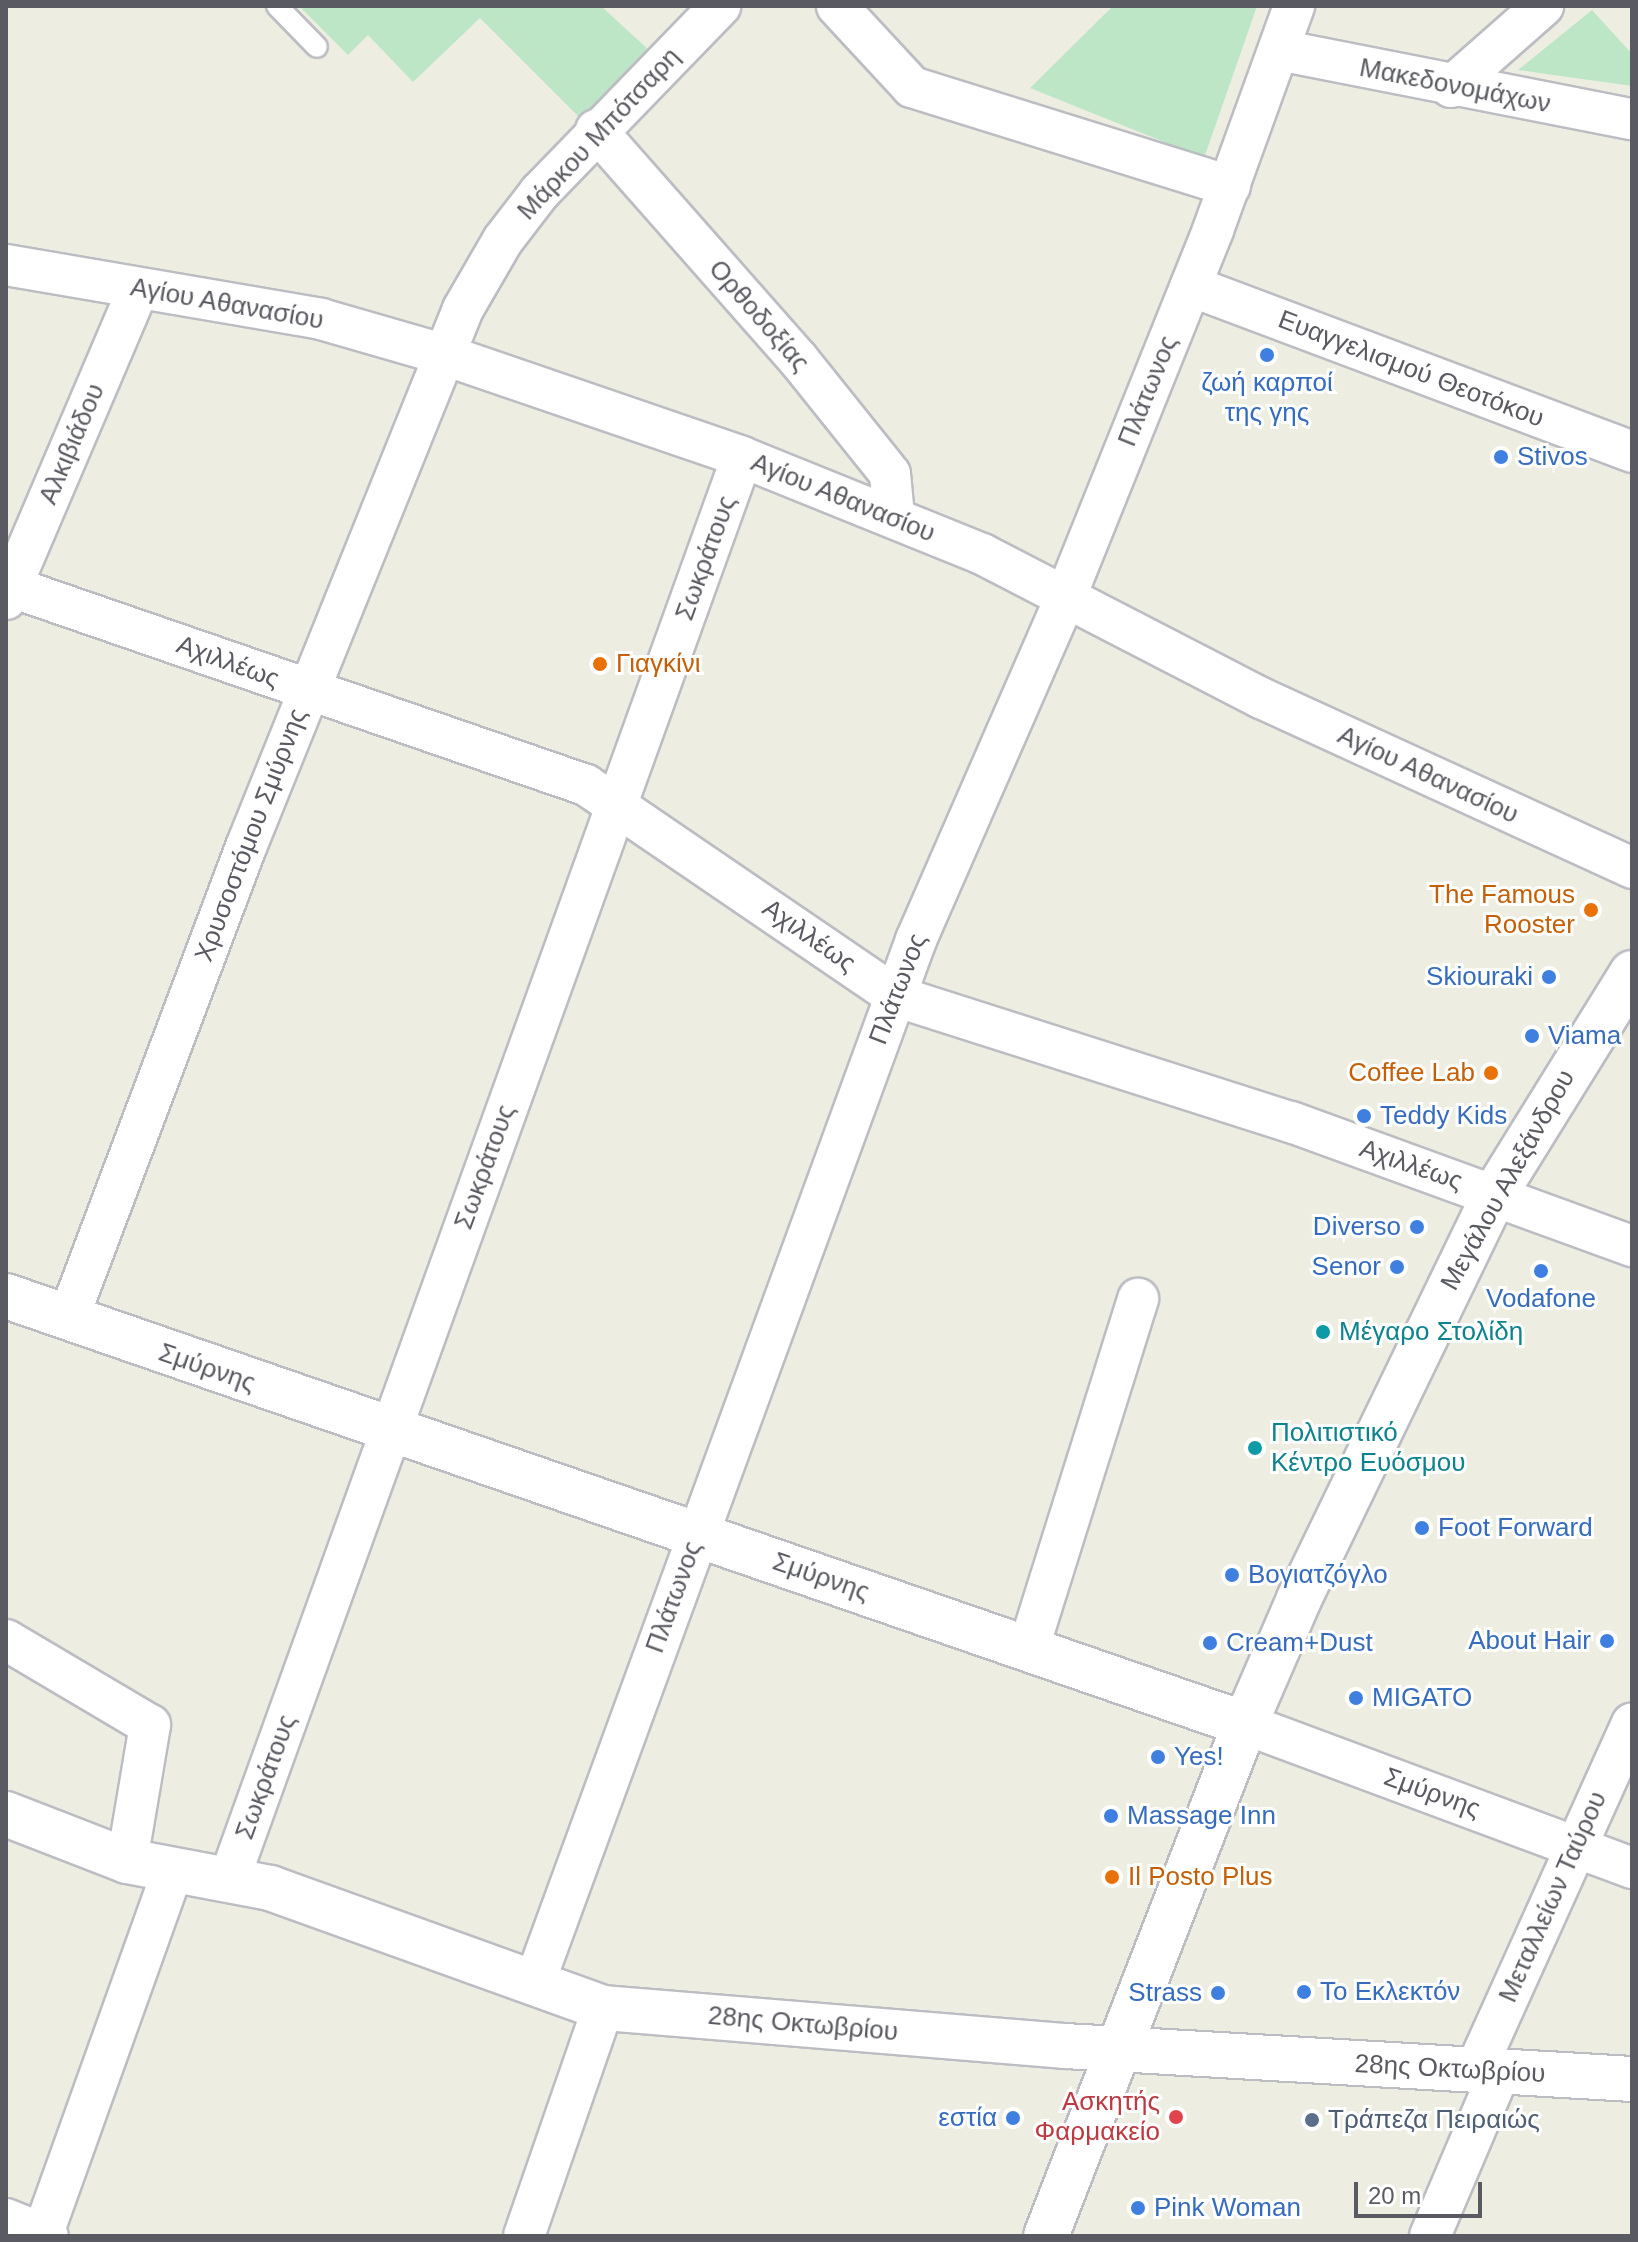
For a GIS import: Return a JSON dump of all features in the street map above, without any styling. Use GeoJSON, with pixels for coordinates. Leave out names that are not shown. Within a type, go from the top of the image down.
{"type":"FeatureCollection","features":[{"type":"Feature","properties":{"kind":"street","name":"Μάρκου Μπότσαρη"},"geometry":{"type":"LineString","coordinates":[[442,354],[503,240],[596,130],[720,6]]}},
{"type":"Feature","properties":{"kind":"street"},"geometry":{"type":"LineString","coordinates":[[837,6],[912,87],[1230,186]]}},
{"type":"Feature","properties":{"kind":"street","name":"Πλάτωνος"},"geometry":{"type":"LineString","coordinates":[[534,1984],[895,996],[1066,596],[1191,286],[1294,6]]}},
{"type":"Feature","properties":{"kind":"street"},"geometry":{"type":"LineString","coordinates":[[1451,87],[1543,6]]}},
{"type":"Feature","properties":{"kind":"street","name":"Μακεδονομάχων"},"geometry":{"type":"LineString","coordinates":[[1279,50],[1451,87],[1632,119]]}},
{"type":"Feature","properties":{"kind":"street","name":"Ορθοδοξίας"},"geometry":{"type":"LineString","coordinates":[[596,130],[798,359],[890,474],[894,516]]}},
{"type":"Feature","properties":{"kind":"street","name":"Αγίου Αθανασίου"},"geometry":{"type":"LineString","coordinates":[[6,265],[138,289],[283,310],[442,354],[742,457],[894,516],[1066,596],[1261,698],[1632,868]]}},
{"type":"Feature","properties":{"kind":"street","name":"Ευαγγελισμού Θεοτόκου"},"geometry":{"type":"LineString","coordinates":[[1191,286],[1632,452]]}},
{"type":"Feature","properties":{"kind":"street","name":"Αλκιβιάδου"},"geometry":{"type":"LineString","coordinates":[[8,591],[138,289]]}},
{"type":"Feature","properties":{"kind":"street","name":"Χρυσοστόμου Σμύρνης"},"geometry":{"type":"LineString","coordinates":[[68,1319],[308,691],[442,354]]}},
{"type":"Feature","properties":{"kind":"street","name":"Σωκράτους"},"geometry":{"type":"LineString","coordinates":[[230,1877],[742,457]]}},
{"type":"Feature","properties":{"kind":"street","name":"Αχιλλέως"},"geometry":{"type":"LineString","coordinates":[[8,591],[572,779],[617,802],[895,996],[1291,1122],[1632,1246]]}},
{"type":"Feature","properties":{"kind":"street","name":"Μεγάλου Αλεξάνδρου"},"geometry":{"type":"LineString","coordinates":[[1046,2236],[1245,1724],[1318,1557],[1495,1194],[1632,973]]}},
{"type":"Feature","properties":{"kind":"street","name":"Σμύρνης"},"geometry":{"type":"LineString","coordinates":[[6,1296],[389,1432],[1029,1647],[1632,1868]]}},
{"type":"Feature","properties":{"kind":"street"},"geometry":{"type":"LineString","coordinates":[[1029,1647],[1138,1299]]}},
{"type":"Feature","properties":{"kind":"street"},"geometry":{"type":"LineString","coordinates":[[6,1640],[150,1725],[127,1861]]}},
{"type":"Feature","properties":{"kind":"street","name":"Μεταλλείων Ταύρου"},"geometry":{"type":"LineString","coordinates":[[1430,2236],[1488,2070],[1576,1846],[1632,1724]]}},
{"type":"Feature","properties":{"kind":"street","name":"28ης Οκτωβρίου"},"geometry":{"type":"LineString","coordinates":[[6,1814],[127,1861],[172,1873],[230,1877],[603,2008],[1117,2050],[1632,2079]]}},
{"type":"Feature","properties":{"kind":"street"},"geometry":{"type":"LineString","coordinates":[[6,2219],[45,2235],[172,1873]]}},
{"type":"Feature","properties":{"kind":"street"},"geometry":{"type":"LineString","coordinates":[[524,2236],[603,2008]]}},
{"type":"Feature","properties":{"kind":"lane"},"geometry":{"type":"LineString","coordinates":[[277,6],[317,47]]}},
{"type":"Feature","properties":{"kind":"green space"},"geometry":{"type":"Polygon","coordinates":[[[299,6],[601,6],[652,53],[582,120],[480,18],[413,82],[368,35],[348,55],[299,6]]]}},
{"type":"Feature","properties":{"kind":"green space"},"geometry":{"type":"Polygon","coordinates":[[[1113,6],[1257,6],[1204,158],[1030,88],[1113,6]]]}},
{"type":"Feature","properties":{"kind":"green space"},"geometry":{"type":"Polygon","coordinates":[[[1592,10],[1632,54],[1632,86],[1518,70],[1592,10]]]}},
{"type":"Feature","properties":{"kind":"place","name":"ζωή καρποί της γης"},"geometry":{"type":"Point","coordinates":[1267,355]}},
{"type":"Feature","properties":{"kind":"place","name":"Stivos"},"geometry":{"type":"Point","coordinates":[1501,457]}},
{"type":"Feature","properties":{"kind":"place","name":"Γιαγκίνι"},"geometry":{"type":"Point","coordinates":[600,664]}},
{"type":"Feature","properties":{"kind":"place","name":"The Famous Rooster"},"geometry":{"type":"Point","coordinates":[1591,910]}},
{"type":"Feature","properties":{"kind":"place","name":"Skiouraki"},"geometry":{"type":"Point","coordinates":[1549,977]}},
{"type":"Feature","properties":{"kind":"place","name":"Viama"},"geometry":{"type":"Point","coordinates":[1532,1036]}},
{"type":"Feature","properties":{"kind":"place","name":"Coffee Lab"},"geometry":{"type":"Point","coordinates":[1491,1073]}},
{"type":"Feature","properties":{"kind":"place","name":"Teddy Kids"},"geometry":{"type":"Point","coordinates":[1364,1116]}},
{"type":"Feature","properties":{"kind":"place","name":"Diverso"},"geometry":{"type":"Point","coordinates":[1417,1227]}},
{"type":"Feature","properties":{"kind":"place","name":"Senor"},"geometry":{"type":"Point","coordinates":[1397,1267]}},
{"type":"Feature","properties":{"kind":"place","name":"Vodafone"},"geometry":{"type":"Point","coordinates":[1541,1271]}},
{"type":"Feature","properties":{"kind":"place","name":"Μέγαρο Στολίδη"},"geometry":{"type":"Point","coordinates":[1323,1332]}},
{"type":"Feature","properties":{"kind":"place","name":"Πολιτιστικό Κέντρο Ευόσμου"},"geometry":{"type":"Point","coordinates":[1255,1448]}},
{"type":"Feature","properties":{"kind":"place","name":"Foot Forward"},"geometry":{"type":"Point","coordinates":[1422,1528]}},
{"type":"Feature","properties":{"kind":"place","name":"Βογιατζόγλο"},"geometry":{"type":"Point","coordinates":[1232,1575]}},
{"type":"Feature","properties":{"kind":"place","name":"About Hair"},"geometry":{"type":"Point","coordinates":[1607,1641]}},
{"type":"Feature","properties":{"kind":"place","name":"Cream+Dust"},"geometry":{"type":"Point","coordinates":[1210,1643]}},
{"type":"Feature","properties":{"kind":"place","name":"MIGATO"},"geometry":{"type":"Point","coordinates":[1356,1698]}},
{"type":"Feature","properties":{"kind":"place","name":"Yes!"},"geometry":{"type":"Point","coordinates":[1158,1757]}},
{"type":"Feature","properties":{"kind":"place","name":"Massage Inn"},"geometry":{"type":"Point","coordinates":[1111,1816]}},
{"type":"Feature","properties":{"kind":"place","name":"Il Posto Plus"},"geometry":{"type":"Point","coordinates":[1112,1877]}},
{"type":"Feature","properties":{"kind":"place","name":"Το Εκλεκτόν"},"geometry":{"type":"Point","coordinates":[1304,1992]}},
{"type":"Feature","properties":{"kind":"place","name":"Strass"},"geometry":{"type":"Point","coordinates":[1218,1993]}},
{"type":"Feature","properties":{"kind":"place","name":"Ασκητής Φαρμακείο"},"geometry":{"type":"Point","coordinates":[1176,2117]}},
{"type":"Feature","properties":{"kind":"place","name":"εστία"},"geometry":{"type":"Point","coordinates":[1013,2118]}},
{"type":"Feature","properties":{"kind":"place","name":"Τράπεζα Πειραιώς"},"geometry":{"type":"Point","coordinates":[1312,2120]}},
{"type":"Feature","properties":{"kind":"place","name":"Pink Woman"},"geometry":{"type":"Point","coordinates":[1138,2208]}}]}
